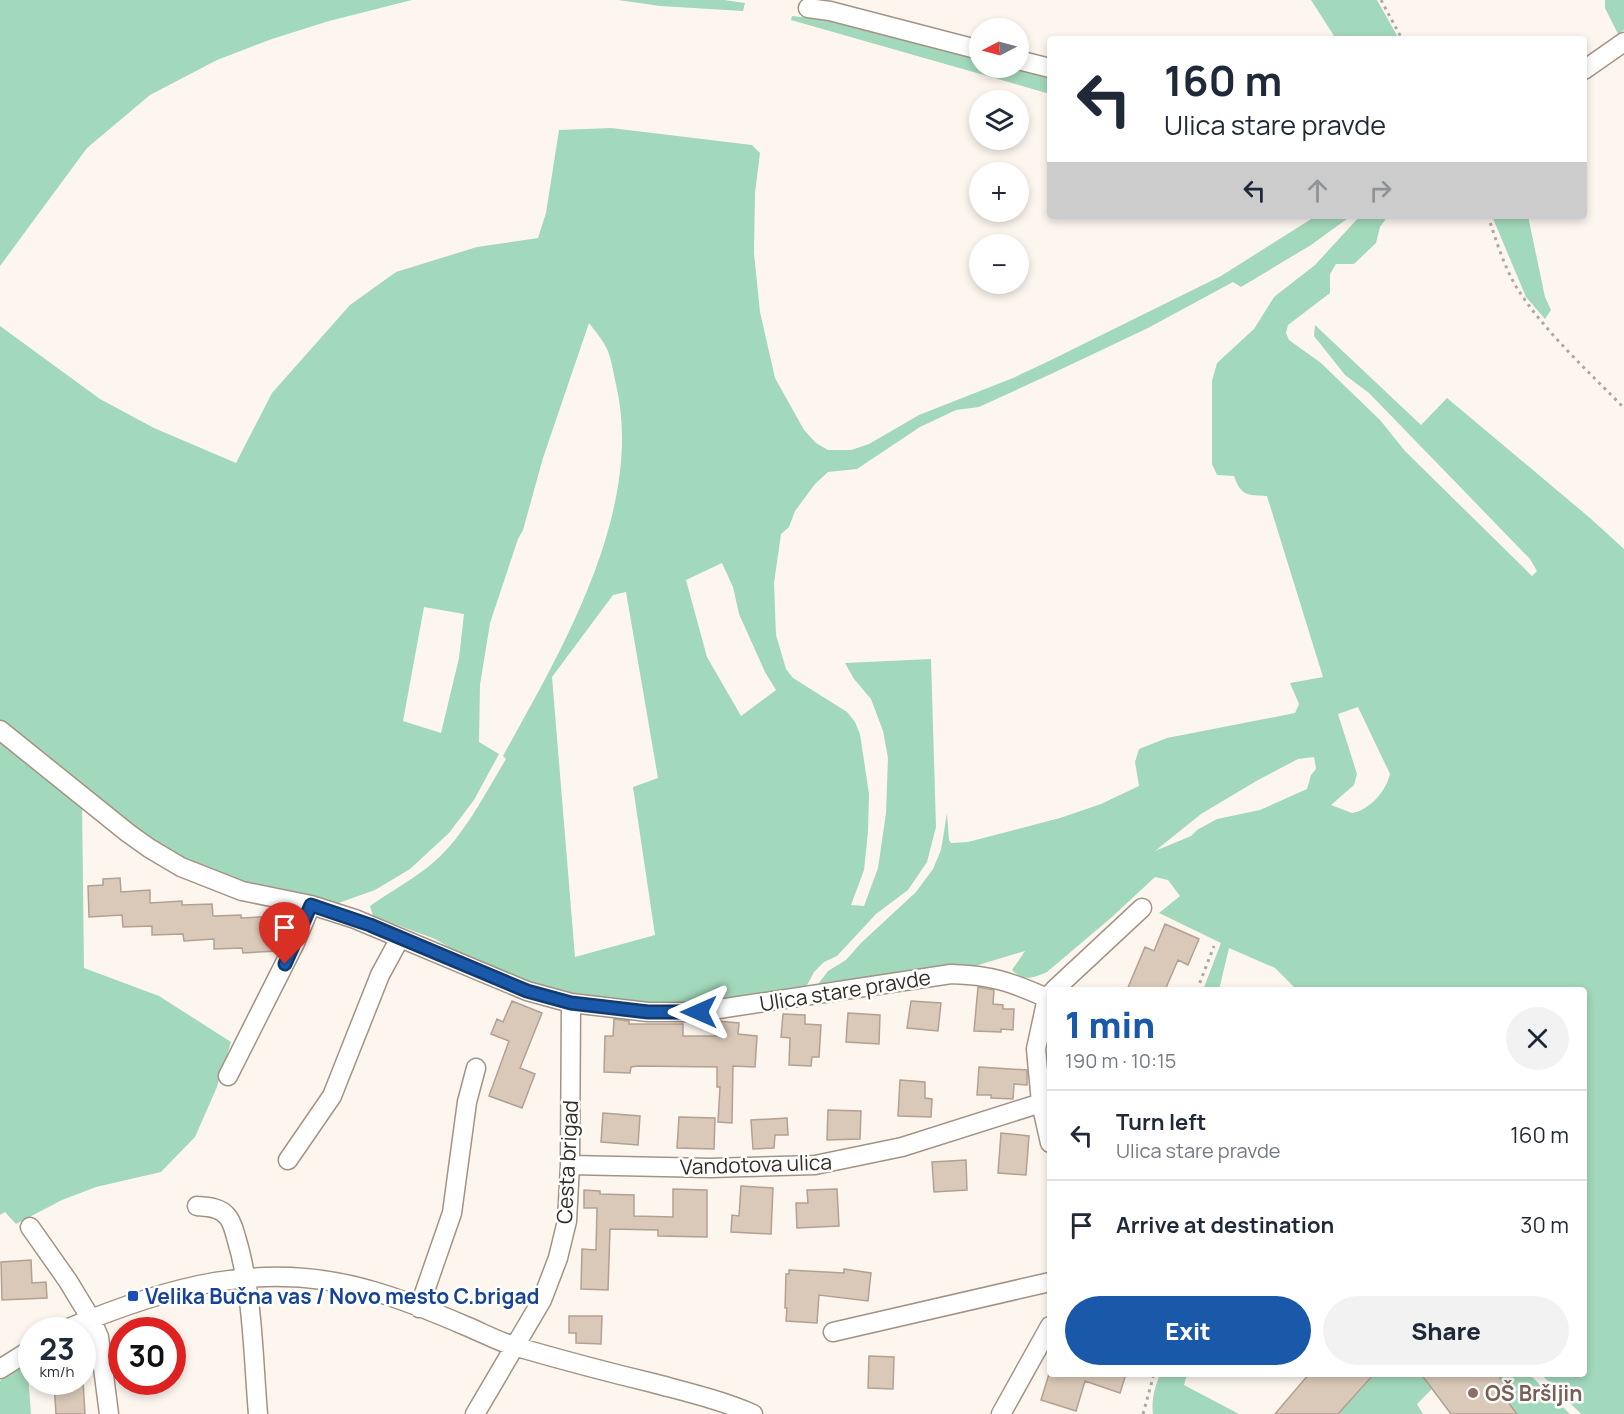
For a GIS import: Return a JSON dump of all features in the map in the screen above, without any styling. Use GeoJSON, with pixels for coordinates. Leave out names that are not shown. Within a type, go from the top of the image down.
{"type":"FeatureCollection","features":[{"type":"Feature","properties":{"kind":"street"},"geometry":{"type":"LineString","coordinates":[[808,8],[829,6],[969,47]]}},
{"type":"Feature","properties":{"kind":"street"},"geometry":{"type":"LineString","coordinates":[[1587,68],[1624,42]]}},
{"type":"Feature","properties":{"kind":"street"},"geometry":{"type":"LineString","coordinates":[[1029,63],[1047,67]]}},
{"type":"Feature","properties":{"kind":"street","name":"Ulica stare pravde"},"geometry":{"type":"LineString","coordinates":[[0,730],[96,809],[149,848],[181,867],[242,891],[311,905],[355,919],[527,991],[571,1003],[648,1012],[699,1012],[951,974],[979,974],[1047,993]]}},
{"type":"Feature","properties":{"kind":"street"},"geometry":{"type":"LineString","coordinates":[[228,1076],[295,943],[311,905]]}},
{"type":"Feature","properties":{"kind":"street"},"geometry":{"type":"LineString","coordinates":[[1057,987],[1142,908]]}},
{"type":"Feature","properties":{"kind":"street"},"geometry":{"type":"LineString","coordinates":[[288,1160],[332,1096],[380,975],[400,938]]}},
{"type":"Feature","properties":{"kind":"street","name":"Cesta brigad"},"geometry":{"type":"LineString","coordinates":[[475,1414],[542,1300],[558,1258],[567,1221],[570,1165],[571,1003]]}},
{"type":"Feature","properties":{"kind":"street"},"geometry":{"type":"LineString","coordinates":[[1047,1006],[1036,1049],[1041,1103],[1047,1130]]}},
{"type":"Feature","properties":{"kind":"street"},"geometry":{"type":"LineString","coordinates":[[419,1308],[452,1213],[467,1102],[476,1068]]}},
{"type":"Feature","properties":{"kind":"street","name":"Vandotova ulica"},"geometry":{"type":"LineString","coordinates":[[570,1165],[710,1168],[815,1165],[902,1148],[1041,1103]]}},
{"type":"Feature","properties":{"kind":"street"},"geometry":{"type":"LineString","coordinates":[[197,1206],[210,1207],[223,1212],[228,1217],[237,1242],[246,1278],[258,1414]]}},
{"type":"Feature","properties":{"kind":"street"},"geometry":{"type":"LineString","coordinates":[[30,1227],[90,1317]]}},
{"type":"Feature","properties":{"kind":"street"},"geometry":{"type":"LineString","coordinates":[[96,1317],[193,1285],[246,1278],[291,1277],[330,1280],[419,1308],[514,1346],[683,1391],[753,1414]]}},
{"type":"Feature","properties":{"kind":"street"},"geometry":{"type":"LineString","coordinates":[[833,1332],[1047,1283]]}},
{"type":"Feature","properties":{"kind":"street"},"geometry":{"type":"LineString","coordinates":[[96,1330],[99,1337],[109,1414]]}},
{"type":"Feature","properties":{"kind":"street"},"geometry":{"type":"LineString","coordinates":[[1001,1414],[1047,1331]]}},
{"type":"Feature","properties":{"kind":"street"},"geometry":{"type":"LineString","coordinates":[[0,1369],[18,1358]]}},
{"type":"Feature","properties":{"kind":"path"},"geometry":{"type":"LineString","coordinates":[[1381,0],[1400,36]]}},
{"type":"Feature","properties":{"kind":"path"},"geometry":{"type":"LineString","coordinates":[[1489,219],[1498,246],[1517,288],[1542,321],[1624,408]]}},
{"type":"Feature","properties":{"kind":"path"},"geometry":{"type":"LineString","coordinates":[[1198,987],[1214,946]]}},
{"type":"Feature","properties":{"kind":"path"},"geometry":{"type":"LineString","coordinates":[[1143,1414],[1153,1377]]}},
{"type":"Feature","properties":{"kind":"green space"},"geometry":{"type":"Polygon","coordinates":[[[0,0],[412,0],[329,21],[272,39],[217,60],[150,95],[87,148],[0,266],[0,0]]]}},
{"type":"Feature","properties":{"kind":"green space"},"geometry":{"type":"Polygon","coordinates":[[[618,0],[724,0],[745,3],[743,11],[660,6],[618,0]]]}},
{"type":"Feature","properties":{"kind":"green space"},"geometry":{"type":"Polygon","coordinates":[[[1311,0],[1377,0],[1397,36],[1334,36],[1311,0]]]}},
{"type":"Feature","properties":{"kind":"green space"},"geometry":{"type":"Polygon","coordinates":[[[1605,0],[1624,0],[1624,30],[1618,34],[1605,8],[1605,0]]]}},
{"type":"Feature","properties":{"kind":"green space"},"geometry":{"type":"Polygon","coordinates":[[[792,16],[828,20],[969,52],[969,71],[791,20],[792,16]]]}},
{"type":"Feature","properties":{"kind":"green space"},"geometry":{"type":"Polygon","coordinates":[[[1029,70],[1047,73],[1047,93],[994,78],[1029,78],[1029,70]]]}},
{"type":"Feature","properties":{"kind":"green space"},"geometry":{"type":"Polygon","coordinates":[[[611,128],[752,145],[760,153],[755,193],[754,253],[760,312],[775,378],[804,430],[816,443],[828,450],[851,450],[869,444],[919,415],[1013,378],[1049,361],[1221,276],[1311,219],[1347,219],[1311,245],[1241,287],[1233,282],[1148,328],[1051,374],[979,407],[956,410],[920,427],[857,469],[828,472],[815,484],[795,511],[789,527],[781,534],[774,583],[776,635],[786,669],[793,678],[847,712],[855,722],[860,734],[869,794],[868,832],[864,870],[851,905],[864,906],[878,868],[886,813],[888,758],[883,731],[871,699],[854,679],[845,663],[931,659],[936,827],[927,862],[908,890],[876,914],[837,956],[824,962],[814,972],[805,989],[693,1008],[576,995],[547,989],[507,975],[435,939],[373,916],[370,906],[435,861],[456,839],[474,813],[506,759],[503,756],[550,670],[593,576],[609,527],[619,477],[622,428],[610,356],[589,323],[543,458],[523,530],[490,623],[480,685],[479,742],[499,754],[474,800],[449,833],[410,869],[375,890],[333,905],[216,875],[160,847],[0,726],[0,326],[100,399],[154,428],[236,463],[272,393],[350,305],[396,272],[477,247],[538,238],[546,213],[559,130],[611,128]],[[722,563],[686,580],[707,657],[741,716],[776,690],[765,672],[739,614],[733,587],[722,563]],[[626,592],[613,595],[552,677],[575,957],[655,935],[633,787],[658,778],[626,592]],[[424,607],[403,721],[441,733],[459,658],[464,614],[424,607]]]}},
{"type":"Feature","properties":{"kind":"green space"},"geometry":{"type":"Polygon","coordinates":[[[1357,219],[1386,219],[1380,227],[1376,243],[1354,264],[1336,264],[1330,274],[1330,293],[1288,325],[1286,333],[1289,340],[1321,363],[1380,420],[1405,451],[1532,576],[1537,571],[1530,559],[1369,393],[1345,375],[1314,336],[1315,325],[1421,425],[1447,398],[1624,549],[1624,1414],[1581,1414],[1544,1377],[1587,1377],[1587,987],[1294,987],[1275,968],[1229,948],[1220,987],[1204,987],[1221,943],[1159,913],[1180,896],[1168,880],[1155,877],[1047,972],[1037,976],[1029,978],[1016,974],[1012,970],[1025,951],[975,966],[926,969],[816,987],[828,971],[846,960],[916,892],[933,869],[941,850],[947,813],[951,843],[968,842],[1060,818],[1101,804],[1139,786],[1135,762],[1139,749],[1167,738],[1295,713],[1299,704],[1290,683],[1323,677],[1267,496],[1242,491],[1234,476],[1217,475],[1212,464],[1212,381],[1217,363],[1254,329],[1274,297],[1315,265],[1357,219]],[[1358,707],[1338,714],[1357,774],[1354,785],[1331,805],[1352,813],[1365,808],[1385,787],[1390,774],[1358,707]],[[1314,757],[1298,759],[1201,814],[1155,851],[1191,836],[1217,819],[1260,810],[1307,789],[1311,775],[1316,769],[1314,757]]]}},
{"type":"Feature","properties":{"kind":"green space"},"geometry":{"type":"Polygon","coordinates":[[[1493,219],[1529,219],[1545,297],[1551,310],[1545,319],[1526,297],[1493,219]]]}},
{"type":"Feature","properties":{"kind":"green space"},"geometry":{"type":"Polygon","coordinates":[[[0,738],[82,801],[84,968],[159,996],[231,1042],[217,1087],[195,1137],[161,1172],[96,1187],[62,1200],[16,1224],[5,1212],[0,1215],[0,738]]]}},
{"type":"Feature","properties":{"kind":"green space"},"geometry":{"type":"Polygon","coordinates":[[[18,1368],[18,1395],[30,1395],[31,1414],[0,1414],[0,1381],[18,1368]]]}},
{"type":"Feature","properties":{"kind":"green space"},"geometry":{"type":"Polygon","coordinates":[[[1159,1377],[1186,1377],[1184,1385],[1239,1414],[1153,1414],[1154,1394],[1159,1377]]]}},
{"type":"Feature","properties":{"kind":"green space"},"geometry":{"type":"Polygon","coordinates":[[[1371,1377],[1423,1377],[1432,1389],[1417,1404],[1423,1414],[1338,1414],[1371,1377]]]}},
{"type":"Feature","properties":{"kind":"green space"},"geometry":{"type":"Polygon","coordinates":[[[1499,1377],[1532,1377],[1570,1414],[1517,1414],[1508,1402],[1514,1397],[1499,1377]]]}},
{"type":"Feature","properties":{"kind":"building"},"geometry":{"type":"Polygon","coordinates":[[[120,878],[121,892],[150,890],[150,903],[182,901],[182,905],[212,904],[213,916],[241,915],[241,918],[276,916],[278,951],[243,953],[242,948],[214,949],[214,939],[184,941],[183,934],[152,935],[152,926],[123,927],[122,915],[89,917],[88,886],[103,885],[103,879],[120,878]]]}},
{"type":"Feature","properties":{"kind":"building"},"geometry":{"type":"Polygon","coordinates":[[[1165,924],[1199,939],[1188,965],[1178,960],[1166,987],[1128,987],[1145,947],[1154,951],[1165,924]]]}},
{"type":"Feature","properties":{"kind":"building"},"geometry":{"type":"Polygon","coordinates":[[[978,987],[994,990],[993,1004],[1003,1005],[1003,1009],[1014,1009],[1013,1030],[974,1031],[978,987]]]}},
{"type":"Feature","properties":{"kind":"building"},"geometry":{"type":"Polygon","coordinates":[[[512,1001],[542,1013],[520,1068],[535,1074],[522,1108],[489,1096],[509,1041],[491,1034],[497,1019],[503,1022],[512,1001]]]}},
{"type":"Feature","properties":{"kind":"building"},"geometry":{"type":"Polygon","coordinates":[[[911,1001],[941,1003],[938,1031],[907,1028],[911,1001]]]}},
{"type":"Feature","properties":{"kind":"building"},"geometry":{"type":"Polygon","coordinates":[[[848,1013],[880,1015],[879,1044],[846,1042],[848,1013]]]}},
{"type":"Feature","properties":{"kind":"building"},"geometry":{"type":"Polygon","coordinates":[[[783,1014],[805,1015],[805,1024],[821,1025],[819,1057],[812,1057],[811,1066],[789,1065],[790,1038],[781,1037],[783,1014]]]}},
{"type":"Feature","properties":{"kind":"building"},"geometry":{"type":"Polygon","coordinates":[[[614,1019],[629,1021],[629,1024],[683,1024],[683,1036],[716,1036],[718,1021],[739,1023],[738,1034],[757,1036],[755,1067],[733,1066],[732,1123],[718,1122],[720,1087],[717,1087],[717,1067],[638,1066],[631,1067],[630,1073],[604,1072],[605,1036],[613,1036],[614,1019]]]}},
{"type":"Feature","properties":{"kind":"building"},"geometry":{"type":"Polygon","coordinates":[[[979,1067],[1027,1070],[1027,1085],[1014,1084],[1013,1099],[977,1095],[979,1067]]]}},
{"type":"Feature","properties":{"kind":"building"},"geometry":{"type":"Polygon","coordinates":[[[900,1080],[925,1082],[925,1098],[932,1099],[931,1117],[898,1116],[900,1080]]]}},
{"type":"Feature","properties":{"kind":"building"},"geometry":{"type":"Polygon","coordinates":[[[828,1110],[861,1111],[860,1139],[827,1140],[828,1110]]]}},
{"type":"Feature","properties":{"kind":"building"},"geometry":{"type":"Polygon","coordinates":[[[603,1113],[640,1116],[638,1145],[601,1142],[603,1113]]]}},
{"type":"Feature","properties":{"kind":"building"},"geometry":{"type":"Polygon","coordinates":[[[679,1117],[715,1118],[714,1149],[677,1148],[679,1117]]]}},
{"type":"Feature","properties":{"kind":"building"},"geometry":{"type":"Polygon","coordinates":[[[787,1118],[788,1135],[775,1135],[774,1148],[753,1149],[751,1120],[787,1118]]]}},
{"type":"Feature","properties":{"kind":"building"},"geometry":{"type":"Polygon","coordinates":[[[1001,1133],[1029,1136],[1026,1175],[998,1173],[1001,1133]]]}},
{"type":"Feature","properties":{"kind":"building"},"geometry":{"type":"Polygon","coordinates":[[[966,1160],[967,1190],[934,1192],[932,1162],[966,1160]]]}},
{"type":"Feature","properties":{"kind":"building"},"geometry":{"type":"Polygon","coordinates":[[[741,1186],[773,1188],[771,1234],[731,1232],[732,1215],[739,1216],[741,1186]]]}},
{"type":"Feature","properties":{"kind":"building"},"geometry":{"type":"Polygon","coordinates":[[[673,1189],[707,1190],[707,1237],[658,1236],[658,1230],[610,1229],[608,1290],[581,1289],[582,1249],[596,1250],[597,1208],[584,1208],[584,1190],[600,1191],[600,1194],[634,1195],[634,1216],[673,1217],[673,1189]]]}},
{"type":"Feature","properties":{"kind":"building"},"geometry":{"type":"Polygon","coordinates":[[[837,1189],[839,1226],[797,1228],[796,1203],[808,1203],[807,1190],[837,1189]]]}},
{"type":"Feature","properties":{"kind":"building"},"geometry":{"type":"Polygon","coordinates":[[[31,1260],[32,1283],[46,1282],[47,1298],[2,1300],[1,1262],[31,1260]]]}},
{"type":"Feature","properties":{"kind":"building"},"geometry":{"type":"Polygon","coordinates":[[[844,1269],[871,1273],[868,1301],[819,1295],[817,1323],[786,1321],[786,1274],[789,1274],[789,1270],[844,1273],[844,1269]]]}},
{"type":"Feature","properties":{"kind":"building"},"geometry":{"type":"Polygon","coordinates":[[[569,1316],[602,1316],[601,1344],[576,1343],[576,1333],[569,1333],[569,1316]]]}},
{"type":"Feature","properties":{"kind":"building"},"geometry":{"type":"Polygon","coordinates":[[[869,1356],[894,1357],[893,1389],[868,1388],[869,1356]]]}},
{"type":"Feature","properties":{"kind":"building"},"geometry":{"type":"Polygon","coordinates":[[[1048,1377],[1125,1377],[1120,1393],[1085,1381],[1076,1411],[1041,1400],[1048,1377]]]}},
{"type":"Feature","properties":{"kind":"building"},"geometry":{"type":"Polygon","coordinates":[[[1306,1377],[1371,1377],[1338,1414],[1275,1414],[1306,1377]]]}},
{"type":"Feature","properties":{"kind":"building","name":"OŠ Bršljin"},"geometry":{"type":"Polygon","coordinates":[[[1423,1377],[1499,1377],[1514,1397],[1508,1402],[1517,1414],[1451,1414],[1423,1377]]]}},
{"type":"Feature","properties":{"kind":"building"},"geometry":{"type":"Polygon","coordinates":[[[55,1395],[84,1395],[85,1414],[56,1414],[55,1395]]]}},
{"type":"Feature","properties":{"kind":"place","name":"Velika Bučna vas / Novo mesto C.brigad"},"geometry":{"type":"Point","coordinates":[133,1296]}},
{"type":"Feature","properties":{"kind":"place","name":"OŠ Bršljin"},"geometry":{"type":"Point","coordinates":[1473,1393]}},
{"type":"Feature","properties":{"kind":"route"},"geometry":{"type":"LineString","coordinates":[[285,964],[311,905],[355,919],[527,991],[571,1003],[648,1012],[699,1012]]}}]}
